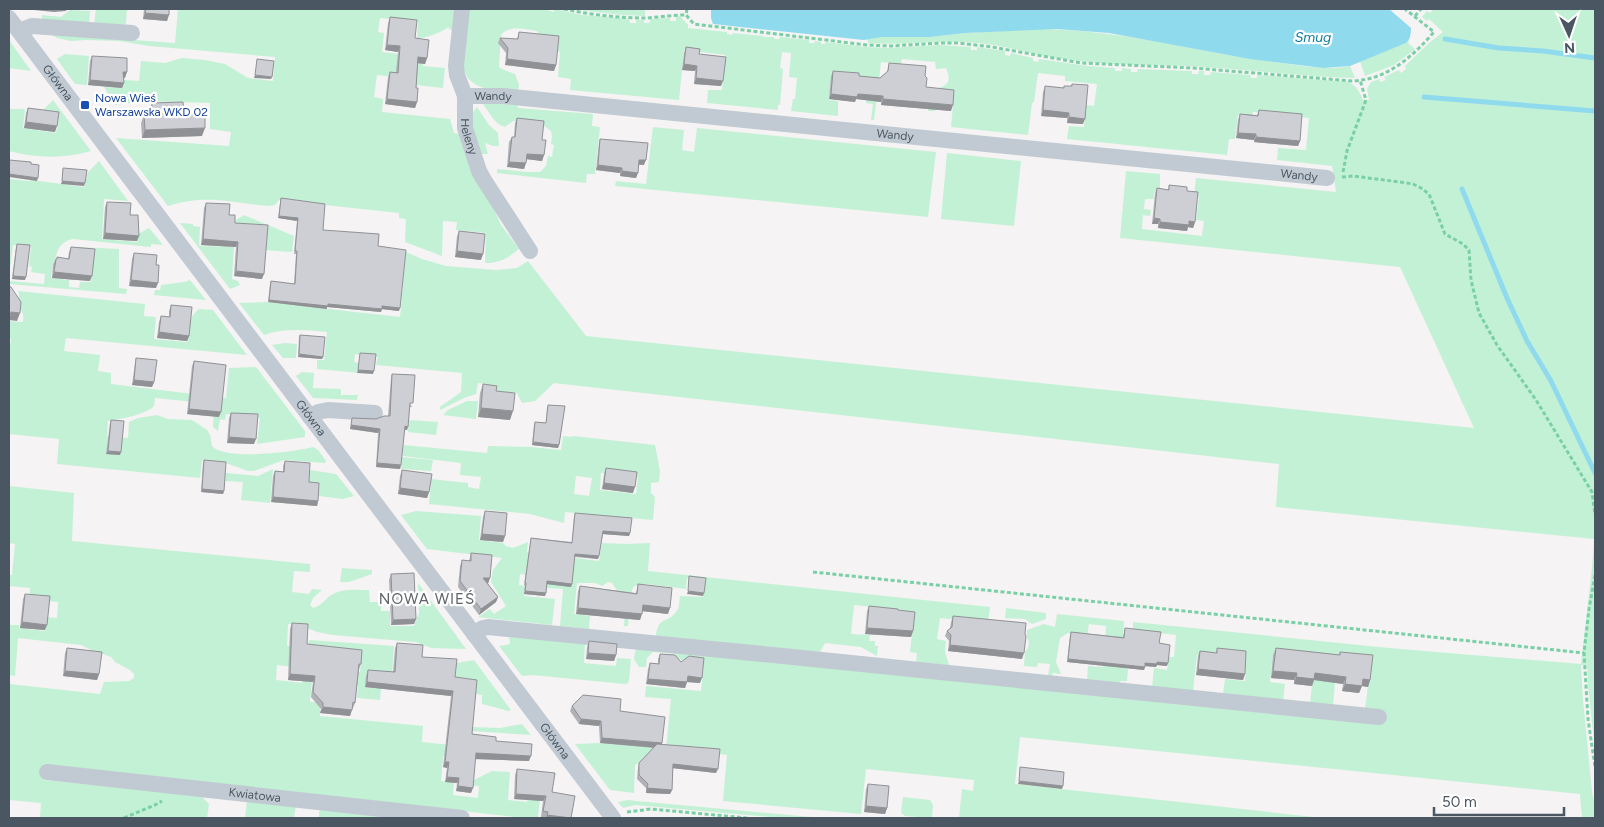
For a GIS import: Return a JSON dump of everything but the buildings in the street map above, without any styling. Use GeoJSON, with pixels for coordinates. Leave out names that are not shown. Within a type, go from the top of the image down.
{"type":"FeatureCollection","features":[{"type":"Feature","properties":{"kind":"street","name":"Heleny"},"geometry":{"type":"LineString","coordinates":[[462,9],[456,66],[457,75],[465,96],[465,128],[479,171],[530,251]]}},
{"type":"Feature","properties":{"kind":"street","name":"Główna"},"geometry":{"type":"LineString","coordinates":[[9,18],[474,634],[618,816]]}},
{"type":"Feature","properties":{"kind":"street"},"geometry":{"type":"LineString","coordinates":[[19,31],[32,26],[132,33]]}},
{"type":"Feature","properties":{"kind":"street","name":"Wandy"},"geometry":{"type":"LineString","coordinates":[[465,96],[504,96],[1334,177]]}},
{"type":"Feature","properties":{"kind":"street"},"geometry":{"type":"LineString","coordinates":[[310,417],[318,412],[328,410],[376,414]]}},
{"type":"Feature","properties":{"kind":"street"},"geometry":{"type":"LineString","coordinates":[[474,634],[485,627],[498,628],[1379,718]]}},
{"type":"Feature","properties":{"kind":"street","name":"Kwiatowa"},"geometry":{"type":"LineString","coordinates":[[47,772],[462,818]]}},
{"type":"Feature","properties":{"kind":"path"},"geometry":{"type":"LineString","coordinates":[[564,9],[626,17],[648,18],[686,15]]}},
{"type":"Feature","properties":{"kind":"path"},"geometry":{"type":"LineString","coordinates":[[686,15],[687,9]]}},
{"type":"Feature","properties":{"kind":"path"},"geometry":{"type":"LineString","coordinates":[[686,15],[694,24],[867,45],[891,46],[959,43],[1080,63],[1193,68],[1360,80],[1398,67],[1412,56],[1434,32],[1405,9]]}},
{"type":"Feature","properties":{"kind":"path"},"geometry":{"type":"LineString","coordinates":[[1415,16],[1421,9]]}},
{"type":"Feature","properties":{"kind":"path"},"geometry":{"type":"LineString","coordinates":[[1360,80],[1366,100],[1347,151],[1334,177],[1353,176],[1413,184],[1429,194],[1445,234],[1463,244],[1469,250],[1470,280],[1479,313],[1497,345],[1536,400],[1592,492],[1595,515]]}},
{"type":"Feature","properties":{"kind":"path"},"geometry":{"type":"LineString","coordinates":[[813,572],[1584,653]]}},
{"type":"Feature","properties":{"kind":"path"},"geometry":{"type":"LineString","coordinates":[[1595,575],[1584,653],[1588,719],[1595,768]]}},
{"type":"Feature","properties":{"kind":"path"},"geometry":{"type":"LineString","coordinates":[[124,818],[155,805],[162,800],[166,794],[167,786]]}},
{"type":"Feature","properties":{"kind":"path"},"geometry":{"type":"LineString","coordinates":[[618,816],[634,810],[651,809],[748,818]]}},
{"type":"Feature","properties":{"kind":"green space"},"geometry":{"type":"Polygon","coordinates":[[[96,9],[127,9],[126,23],[123,27],[94,25],[96,9]]]}},
{"type":"Feature","properties":{"kind":"green space"},"geometry":{"type":"Polygon","coordinates":[[[178,9],[455,9],[453,30],[449,29],[449,27],[433,35],[421,38],[417,38],[418,22],[380,18],[378,32],[384,33],[382,52],[423,57],[423,66],[445,68],[443,88],[416,85],[416,79],[377,75],[374,97],[383,99],[382,112],[450,119],[454,133],[460,134],[501,225],[519,249],[503,259],[485,263],[486,233],[456,230],[457,222],[443,221],[442,256],[405,242],[406,219],[399,218],[399,213],[279,200],[275,205],[267,206],[229,201],[194,200],[168,206],[116,138],[229,146],[231,132],[210,129],[210,103],[144,101],[115,105],[104,87],[122,88],[124,80],[139,81],[141,61],[165,63],[182,58],[225,64],[248,78],[273,81],[275,57],[149,46],[120,41],[71,41],[57,38],[51,34],[175,43],[178,9]]]}},
{"type":"Feature","properties":{"kind":"green space"},"geometry":{"type":"Polygon","coordinates":[[[469,9],[548,9],[553,12],[555,9],[582,15],[629,19],[630,23],[636,23],[636,20],[644,20],[644,23],[650,23],[650,19],[670,18],[670,21],[676,21],[676,17],[680,16],[688,25],[688,28],[727,32],[727,34],[732,35],[733,33],[774,37],[774,39],[779,39],[780,37],[809,40],[809,43],[814,43],[815,41],[821,42],[821,44],[826,42],[890,48],[939,45],[971,47],[971,50],[977,50],[977,47],[1005,51],[1005,55],[1010,56],[1011,53],[1033,58],[1033,61],[1038,62],[1039,59],[1115,68],[1115,71],[1122,71],[1122,68],[1131,69],[1131,72],[1137,72],[1138,69],[1192,71],[1192,74],[1198,74],[1199,71],[1204,71],[1204,75],[1210,75],[1211,72],[1251,75],[1251,78],[1257,78],[1257,75],[1348,82],[1354,85],[1363,100],[1369,100],[1367,89],[1371,82],[1379,79],[1380,82],[1386,80],[1384,77],[1399,70],[1401,73],[1406,69],[1405,66],[1443,32],[1429,19],[1427,21],[1422,17],[1427,11],[1430,13],[1434,9],[1595,9],[1595,749],[1587,665],[1581,665],[1595,818],[1582,818],[1580,794],[1020,737],[1015,784],[1323,818],[959,818],[962,789],[973,791],[974,780],[866,769],[861,814],[723,801],[727,755],[719,754],[680,767],[638,763],[635,765],[634,793],[610,790],[575,744],[599,743],[666,748],[671,699],[645,697],[646,686],[701,691],[704,662],[676,659],[676,654],[653,652],[647,658],[646,667],[639,667],[634,659],[636,647],[1365,709],[1371,662],[1337,658],[1333,706],[1310,703],[1315,658],[1273,654],[1270,682],[1285,684],[1283,701],[1223,694],[1225,679],[1245,681],[1245,656],[1214,652],[1213,657],[1197,655],[1193,691],[1152,687],[1154,668],[1167,670],[1169,657],[1174,657],[1176,635],[1133,630],[1133,622],[1389,648],[1581,664],[1594,539],[1276,507],[1279,464],[554,383],[535,401],[522,403],[517,393],[486,391],[486,384],[478,383],[476,394],[440,410],[440,407],[461,392],[462,373],[376,365],[378,357],[355,354],[354,362],[362,364],[361,373],[317,369],[317,360],[324,360],[327,332],[288,330],[264,335],[239,303],[267,302],[400,317],[406,252],[446,266],[496,270],[517,268],[528,261],[586,336],[1474,428],[1400,267],[1120,238],[1126,171],[1160,174],[1160,193],[1154,193],[1154,199],[1145,199],[1144,209],[1151,210],[1150,216],[1143,215],[1142,229],[1202,236],[1204,221],[1196,220],[1199,197],[1194,196],[1196,178],[1336,192],[1332,166],[1277,160],[1278,148],[1306,150],[1309,118],[1253,112],[1252,116],[1238,115],[1235,139],[1229,139],[1227,155],[1067,139],[1069,126],[1084,127],[1086,105],[1094,106],[1097,84],[1065,81],[1065,76],[1038,73],[1028,135],[951,127],[954,94],[937,93],[935,111],[928,111],[930,96],[934,89],[948,83],[949,77],[946,68],[936,69],[935,62],[902,59],[901,64],[881,62],[874,120],[871,120],[873,104],[866,103],[868,81],[849,77],[850,72],[832,71],[829,100],[838,101],[838,116],[791,111],[793,99],[795,99],[797,78],[789,77],[791,53],[782,52],[780,68],[783,69],[778,110],[707,103],[708,90],[722,90],[725,55],[684,50],[679,100],[570,90],[571,79],[558,77],[560,52],[554,50],[537,31],[518,28],[508,30],[501,35],[499,67],[515,74],[519,85],[518,92],[493,90],[478,86],[472,82],[463,68],[469,9]]]}},
{"type":"Feature","properties":{"kind":"green space"},"geometry":{"type":"Polygon","coordinates":[[[570,9],[645,9],[645,16],[622,15],[570,9]]]}},
{"type":"Feature","properties":{"kind":"green space"},"geometry":{"type":"Polygon","coordinates":[[[70,10],[90,11],[89,25],[42,21],[42,15],[61,17],[70,10]]]}},
{"type":"Feature","properties":{"kind":"green space"},"geometry":{"type":"Polygon","coordinates":[[[1035,29],[1127,36],[1217,53],[1304,66],[1327,68],[1350,66],[1355,78],[1203,67],[1088,62],[989,44],[963,42],[868,43],[868,39],[882,37],[930,37],[1035,29]]]}},
{"type":"Feature","properties":{"kind":"green space"},"geometry":{"type":"Polygon","coordinates":[[[1410,37],[1408,43],[1415,49],[1394,65],[1365,76],[1360,61],[1406,43],[1410,37]]]}},
{"type":"Feature","properties":{"kind":"green space"},"geometry":{"type":"Polygon","coordinates":[[[9,40],[31,71],[9,68],[9,40]]]}},
{"type":"Feature","properties":{"kind":"green space"},"geometry":{"type":"Polygon","coordinates":[[[65,54],[89,56],[87,85],[75,84],[57,59],[65,54]]]}},
{"type":"Feature","properties":{"kind":"green space"},"geometry":{"type":"Polygon","coordinates":[[[53,100],[91,151],[81,154],[50,157],[9,151],[9,109],[25,110],[23,128],[56,133],[59,116],[43,114],[44,109],[53,100]]]}},
{"type":"Feature","properties":{"kind":"green space"},"geometry":{"type":"Polygon","coordinates":[[[483,104],[517,105],[518,108],[593,114],[592,126],[600,127],[595,174],[587,174],[586,183],[497,173],[497,169],[540,172],[546,166],[548,156],[552,157],[554,145],[551,144],[551,131],[542,124],[513,121],[505,127],[501,126],[492,118],[483,104]]]}},
{"type":"Feature","properties":{"kind":"green space"},"geometry":{"type":"Polygon","coordinates":[[[477,107],[489,125],[498,133],[499,146],[485,143],[488,154],[481,154],[473,130],[472,117],[477,107]]]}},
{"type":"Feature","properties":{"kind":"green space"},"geometry":{"type":"Polygon","coordinates":[[[653,127],[684,130],[682,150],[694,152],[697,128],[936,152],[928,217],[615,186],[616,181],[646,184],[653,127]]]}},
{"type":"Feature","properties":{"kind":"green space"},"geometry":{"type":"Polygon","coordinates":[[[947,153],[1021,161],[1014,226],[941,219],[947,153]]]}},
{"type":"Feature","properties":{"kind":"green space"},"geometry":{"type":"Polygon","coordinates":[[[99,161],[128,201],[104,199],[102,239],[137,242],[138,234],[149,228],[163,245],[151,244],[151,247],[73,239],[62,244],[55,262],[53,262],[51,278],[69,280],[69,287],[79,288],[80,282],[91,282],[94,253],[76,247],[119,249],[119,288],[127,289],[126,294],[9,284],[9,281],[44,284],[45,274],[31,272],[32,267],[29,266],[31,247],[13,245],[9,278],[9,179],[84,187],[88,172],[99,161]]]}},
{"type":"Feature","properties":{"kind":"green space"},"geometry":{"type":"Polygon","coordinates":[[[244,215],[294,236],[292,252],[237,248],[267,239],[267,230],[235,230],[236,220],[244,215]]]}},
{"type":"Feature","properties":{"kind":"green space"},"geometry":{"type":"Polygon","coordinates":[[[180,223],[193,224],[193,226],[200,227],[199,245],[201,246],[234,247],[232,279],[238,281],[240,285],[230,289],[180,223]]]}},
{"type":"Feature","properties":{"kind":"green space"},"geometry":{"type":"Polygon","coordinates":[[[190,280],[206,300],[154,295],[155,290],[160,290],[161,285],[190,280]]]}},
{"type":"Feature","properties":{"kind":"green space"},"geometry":{"type":"Polygon","coordinates":[[[18,291],[145,304],[144,316],[156,317],[154,339],[187,342],[192,316],[195,312],[199,309],[213,310],[247,355],[66,338],[64,351],[100,355],[98,371],[111,373],[111,384],[226,398],[229,368],[256,367],[305,431],[305,437],[257,444],[260,418],[226,414],[225,420],[220,419],[218,431],[213,427],[214,404],[155,398],[154,406],[145,412],[108,421],[107,436],[128,438],[129,422],[138,418],[157,415],[168,419],[192,420],[207,430],[212,446],[219,451],[260,454],[313,447],[318,450],[326,461],[325,463],[284,460],[254,471],[248,471],[223,462],[202,460],[200,478],[57,464],[59,439],[9,434],[9,356],[11,339],[9,338],[9,321],[23,322],[18,291]]]}},
{"type":"Feature","properties":{"kind":"green space"},"geometry":{"type":"Polygon","coordinates":[[[297,344],[296,358],[283,358],[272,345],[297,344]]]}},
{"type":"Feature","properties":{"kind":"green space"},"geometry":{"type":"Polygon","coordinates":[[[302,372],[314,373],[313,388],[341,389],[341,395],[358,395],[357,400],[313,398],[296,376],[302,372]]]}},
{"type":"Feature","properties":{"kind":"green space"},"geometry":{"type":"Polygon","coordinates":[[[467,401],[478,401],[476,419],[443,415],[448,410],[467,401]]]}},
{"type":"Feature","properties":{"kind":"green space"},"geometry":{"type":"Polygon","coordinates":[[[409,420],[438,422],[436,435],[408,432],[409,420]]]}},
{"type":"Feature","properties":{"kind":"green space"},"geometry":{"type":"Polygon","coordinates":[[[563,436],[655,445],[660,471],[659,482],[651,483],[651,493],[655,497],[653,520],[565,512],[564,523],[530,514],[429,504],[431,479],[468,483],[468,487],[479,489],[481,477],[460,475],[461,463],[403,456],[403,445],[487,453],[488,446],[561,450],[563,436]],[[601,473],[600,490],[636,494],[638,477],[601,473]],[[576,476],[574,494],[589,496],[592,478],[576,476]]]}},
{"type":"Feature","properties":{"kind":"green space"},"geometry":{"type":"Polygon","coordinates":[[[402,457],[433,460],[431,471],[401,469],[402,457]]]}},
{"type":"Feature","properties":{"kind":"green space"},"geometry":{"type":"Polygon","coordinates":[[[273,469],[270,503],[241,500],[243,482],[225,481],[226,473],[258,476],[273,469]]]}},
{"type":"Feature","properties":{"kind":"green space"},"geometry":{"type":"Polygon","coordinates":[[[310,470],[336,474],[354,496],[343,499],[319,496],[318,487],[309,487],[310,470]]]}},
{"type":"Feature","properties":{"kind":"green space"},"geometry":{"type":"Polygon","coordinates":[[[9,486],[74,493],[72,541],[310,564],[310,572],[294,571],[292,592],[309,594],[312,589],[322,590],[313,598],[310,605],[313,608],[319,606],[337,592],[369,590],[370,602],[381,602],[381,611],[390,611],[390,626],[414,626],[419,613],[418,583],[466,649],[431,648],[415,642],[333,635],[317,632],[300,625],[288,624],[287,646],[308,647],[309,640],[394,646],[392,675],[382,675],[380,700],[357,698],[358,685],[312,681],[310,702],[320,702],[320,716],[423,726],[422,742],[451,745],[450,756],[443,756],[441,781],[454,783],[453,795],[478,798],[479,786],[467,785],[492,771],[510,772],[508,800],[527,802],[528,796],[540,797],[538,818],[44,772],[44,780],[201,796],[209,804],[207,818],[40,818],[41,803],[9,800],[9,684],[100,694],[104,682],[129,681],[134,678],[134,674],[115,662],[111,657],[81,645],[18,638],[15,676],[9,675],[9,625],[19,625],[19,628],[45,631],[47,617],[57,618],[58,602],[29,599],[30,588],[9,586],[9,575],[12,575],[15,544],[9,543],[9,486]],[[319,650],[317,669],[360,672],[362,654],[319,650]],[[277,665],[276,680],[302,683],[303,668],[277,665]]]}},
{"type":"Feature","properties":{"kind":"green space"},"geometry":{"type":"Polygon","coordinates":[[[416,511],[481,516],[479,540],[503,543],[513,548],[528,542],[527,552],[599,561],[602,543],[650,543],[648,571],[990,607],[987,630],[985,623],[940,618],[937,639],[946,641],[945,652],[949,665],[916,662],[917,653],[910,652],[914,617],[903,615],[903,610],[854,605],[851,634],[870,635],[869,641],[875,641],[875,646],[878,646],[877,656],[861,647],[825,643],[820,652],[656,636],[661,623],[673,616],[677,610],[680,596],[703,597],[705,581],[687,578],[686,589],[646,584],[634,586],[628,626],[624,626],[621,596],[612,583],[608,582],[602,586],[595,583],[577,583],[574,614],[590,616],[589,629],[560,626],[563,589],[547,588],[547,577],[520,574],[519,585],[525,586],[524,596],[555,599],[552,625],[478,617],[490,609],[494,614],[506,606],[491,582],[493,570],[502,558],[427,549],[401,515],[416,511]]]}},
{"type":"Feature","properties":{"kind":"green space"},"geometry":{"type":"Polygon","coordinates":[[[342,568],[372,570],[372,574],[349,582],[340,582],[342,568]]]}},
{"type":"Feature","properties":{"kind":"green space"},"geometry":{"type":"Polygon","coordinates":[[[1006,608],[1046,613],[1046,619],[1032,624],[1025,619],[1005,618],[1006,608]]]}},
{"type":"Feature","properties":{"kind":"green space"},"geometry":{"type":"Polygon","coordinates":[[[1057,614],[1124,621],[1123,635],[1136,637],[1128,649],[1127,681],[1120,681],[1120,684],[1087,680],[1088,666],[1103,667],[1106,626],[1089,624],[1087,635],[1068,633],[1060,638],[1056,662],[1061,674],[1053,673],[1052,676],[1048,676],[1050,664],[1038,663],[1037,667],[1024,666],[1025,652],[1029,642],[1027,630],[1044,624],[1055,627],[1057,614]]]}},
{"type":"Feature","properties":{"kind":"green space"},"geometry":{"type":"Polygon","coordinates":[[[509,634],[585,642],[584,663],[616,666],[617,658],[631,659],[628,683],[532,675],[522,676],[499,646],[510,644],[509,634]]]}},
{"type":"Feature","properties":{"kind":"green space"},"geometry":{"type":"Polygon","coordinates":[[[474,660],[511,710],[482,704],[482,695],[476,694],[476,683],[455,681],[456,663],[474,660]]]}},
{"type":"Feature","properties":{"kind":"green space"},"geometry":{"type":"Polygon","coordinates":[[[522,724],[531,735],[470,731],[472,727],[500,728],[522,724]]]}},
{"type":"Feature","properties":{"kind":"green space"},"geometry":{"type":"Polygon","coordinates":[[[903,797],[930,800],[933,805],[932,818],[905,816],[901,813],[903,797]]]}},
{"type":"Feature","properties":{"kind":"green space"},"geometry":{"type":"Polygon","coordinates":[[[628,800],[823,818],[782,818],[635,805],[623,808],[618,802],[628,800]]]}},
{"type":"Feature","properties":{"kind":"green space"},"geometry":{"type":"Polygon","coordinates":[[[247,801],[296,806],[294,818],[245,818],[247,801]]]}},
{"type":"Feature","properties":{"kind":"green space"},"geometry":{"type":"Polygon","coordinates":[[[322,809],[379,815],[379,818],[319,818],[319,812],[322,809]]]}},
{"type":"Feature","properties":{"kind":"water","name":"Smug"},"geometry":{"type":"Polygon","coordinates":[[[711,9],[1389,9],[1411,30],[1406,43],[1350,66],[1323,68],[1250,59],[1109,33],[1057,29],[965,33],[930,37],[882,37],[864,40],[713,24],[711,9]]]}},
{"type":"Feature","properties":{"kind":"waterway"},"geometry":{"type":"LineString","coordinates":[[1445,39],[1499,48],[1543,51],[1595,58]]}},
{"type":"Feature","properties":{"kind":"waterway"},"geometry":{"type":"LineString","coordinates":[[1424,97],[1595,111]]}},
{"type":"Feature","properties":{"kind":"waterway"},"geometry":{"type":"LineString","coordinates":[[1462,189],[1527,341],[1551,381],[1595,473]]}},
{"type":"Feature","properties":{"kind":"place","name":"Nowa Wieś Warszawska WKD 02"},"geometry":{"type":"Point","coordinates":[85,105]}},
{"type":"Feature","properties":{"kind":"district","name":"NOWA WIEŚ"},"geometry":{"type":"Point","coordinates":[427,599]}}]}
